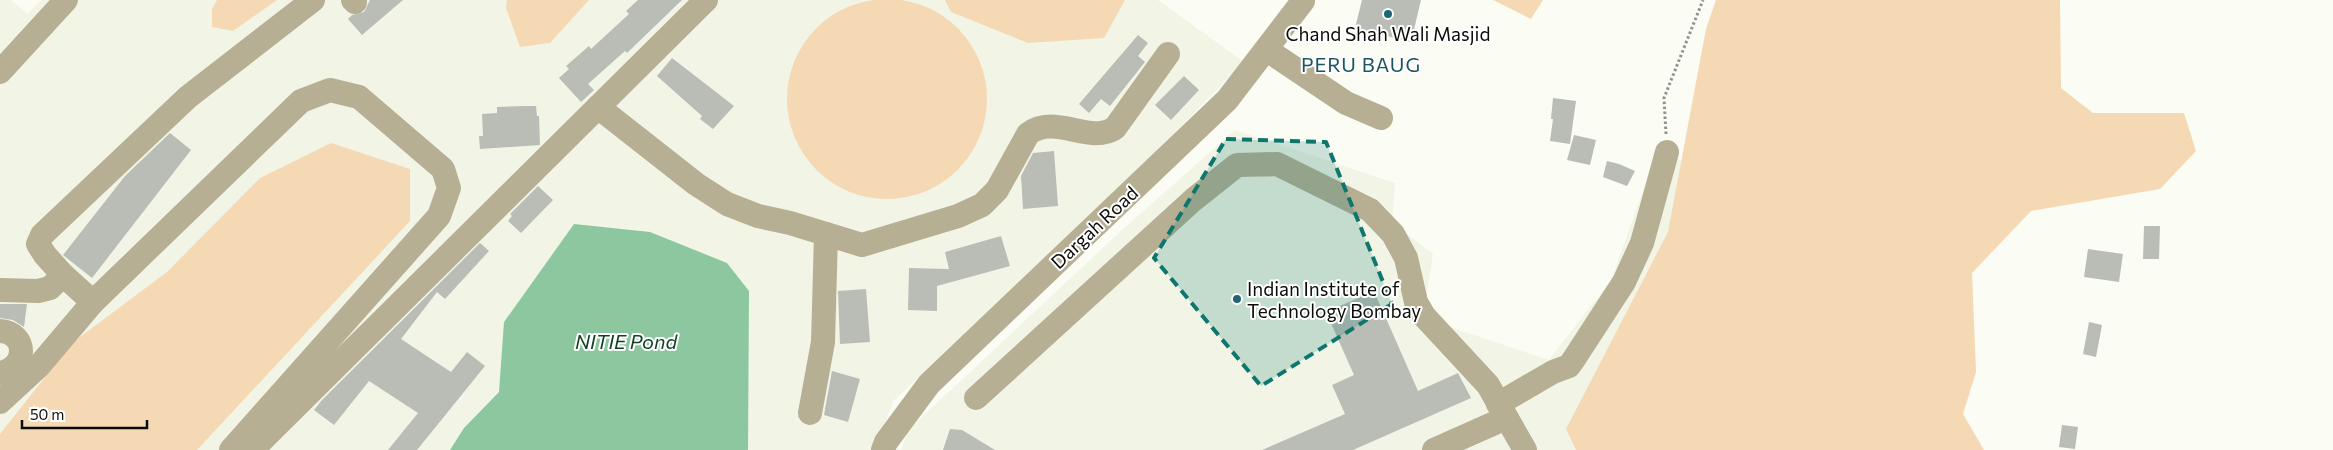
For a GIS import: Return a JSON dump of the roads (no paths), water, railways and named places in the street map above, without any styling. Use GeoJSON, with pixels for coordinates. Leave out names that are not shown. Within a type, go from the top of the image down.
{"type":"FeatureCollection","features":[{"type":"Feature","properties":{"kind":"street"},"geometry":{"type":"LineString","coordinates":[[0,72],[66,0]]}},
{"type":"Feature","properties":{"kind":"street"},"geometry":{"type":"LineString","coordinates":[[93,302],[45,256],[38,244],[42,235],[188,97],[312,0]]}},
{"type":"Feature","properties":{"kind":"street"},"geometry":{"type":"LineString","coordinates":[[250,445],[706,0]]}},
{"type":"Feature","properties":{"kind":"street","name":"Dargah Road"},"geometry":{"type":"LineString","coordinates":[[883,450],[886,442],[929,384],[1227,100],[1303,1]]}},
{"type":"Feature","properties":{"kind":"street"},"geometry":{"type":"LineString","coordinates":[[1266,50],[1346,103],[1381,118]]}},
{"type":"Feature","properties":{"kind":"street"},"geometry":{"type":"LineString","coordinates":[[598,107],[696,184],[727,204],[758,216],[862,245],[958,216],[982,205],[997,190],[1028,134],[1036,129],[1047,126],[1094,134],[1108,133],[1115,128],[1168,54]]}},
{"type":"Feature","properties":{"kind":"street"},"geometry":{"type":"LineString","coordinates":[[8,377],[38,367],[93,302],[301,101],[330,90],[359,97],[443,169],[449,188],[439,216],[250,445]]}},
{"type":"Feature","properties":{"kind":"street"},"geometry":{"type":"LineString","coordinates":[[1434,450],[1502,411],[1553,372],[1568,366],[1574,359],[1624,282],[1642,243],[1667,152]]}},
{"type":"Feature","properties":{"kind":"street"},"geometry":{"type":"LineString","coordinates":[[976,398],[1193,200],[1237,165],[1276,164],[1370,210],[1393,234],[1406,258],[1416,302],[1424,316],[1488,385],[1525,450]]}},
{"type":"Feature","properties":{"kind":"street"},"geometry":{"type":"LineString","coordinates":[[810,414],[823,342],[826,234]]}},
{"type":"Feature","properties":{"kind":"street"},"geometry":{"type":"LineString","coordinates":[[0,290],[38,291],[50,288],[63,275]]}},
{"type":"Feature","properties":{"kind":"street"},"geometry":{"type":"LineString","coordinates":[[0,330],[11,333],[16,338],[21,351],[17,364],[8,377],[0,402]]}},
{"type":"Feature","properties":{"kind":"water","name":"NITIE Pond"},"geometry":{"type":"Polygon","coordinates":[[[574,224],[650,232],[727,263],[749,291],[748,450],[450,450],[464,428],[499,392],[504,322],[574,224]]]}},
{"type":"Feature","properties":{"kind":"place","name":"Chand Shah Wali Masjid"},"geometry":{"type":"Point","coordinates":[1388,14]}},
{"type":"Feature","properties":{"kind":"place","name":"Indian Institute of Technology Bombay"},"geometry":{"type":"Point","coordinates":[1237,299]}},
{"type":"Feature","properties":{"kind":"district","name":"PERU BAUG"},"geometry":{"type":"Point","coordinates":[1361,64]}}]}
